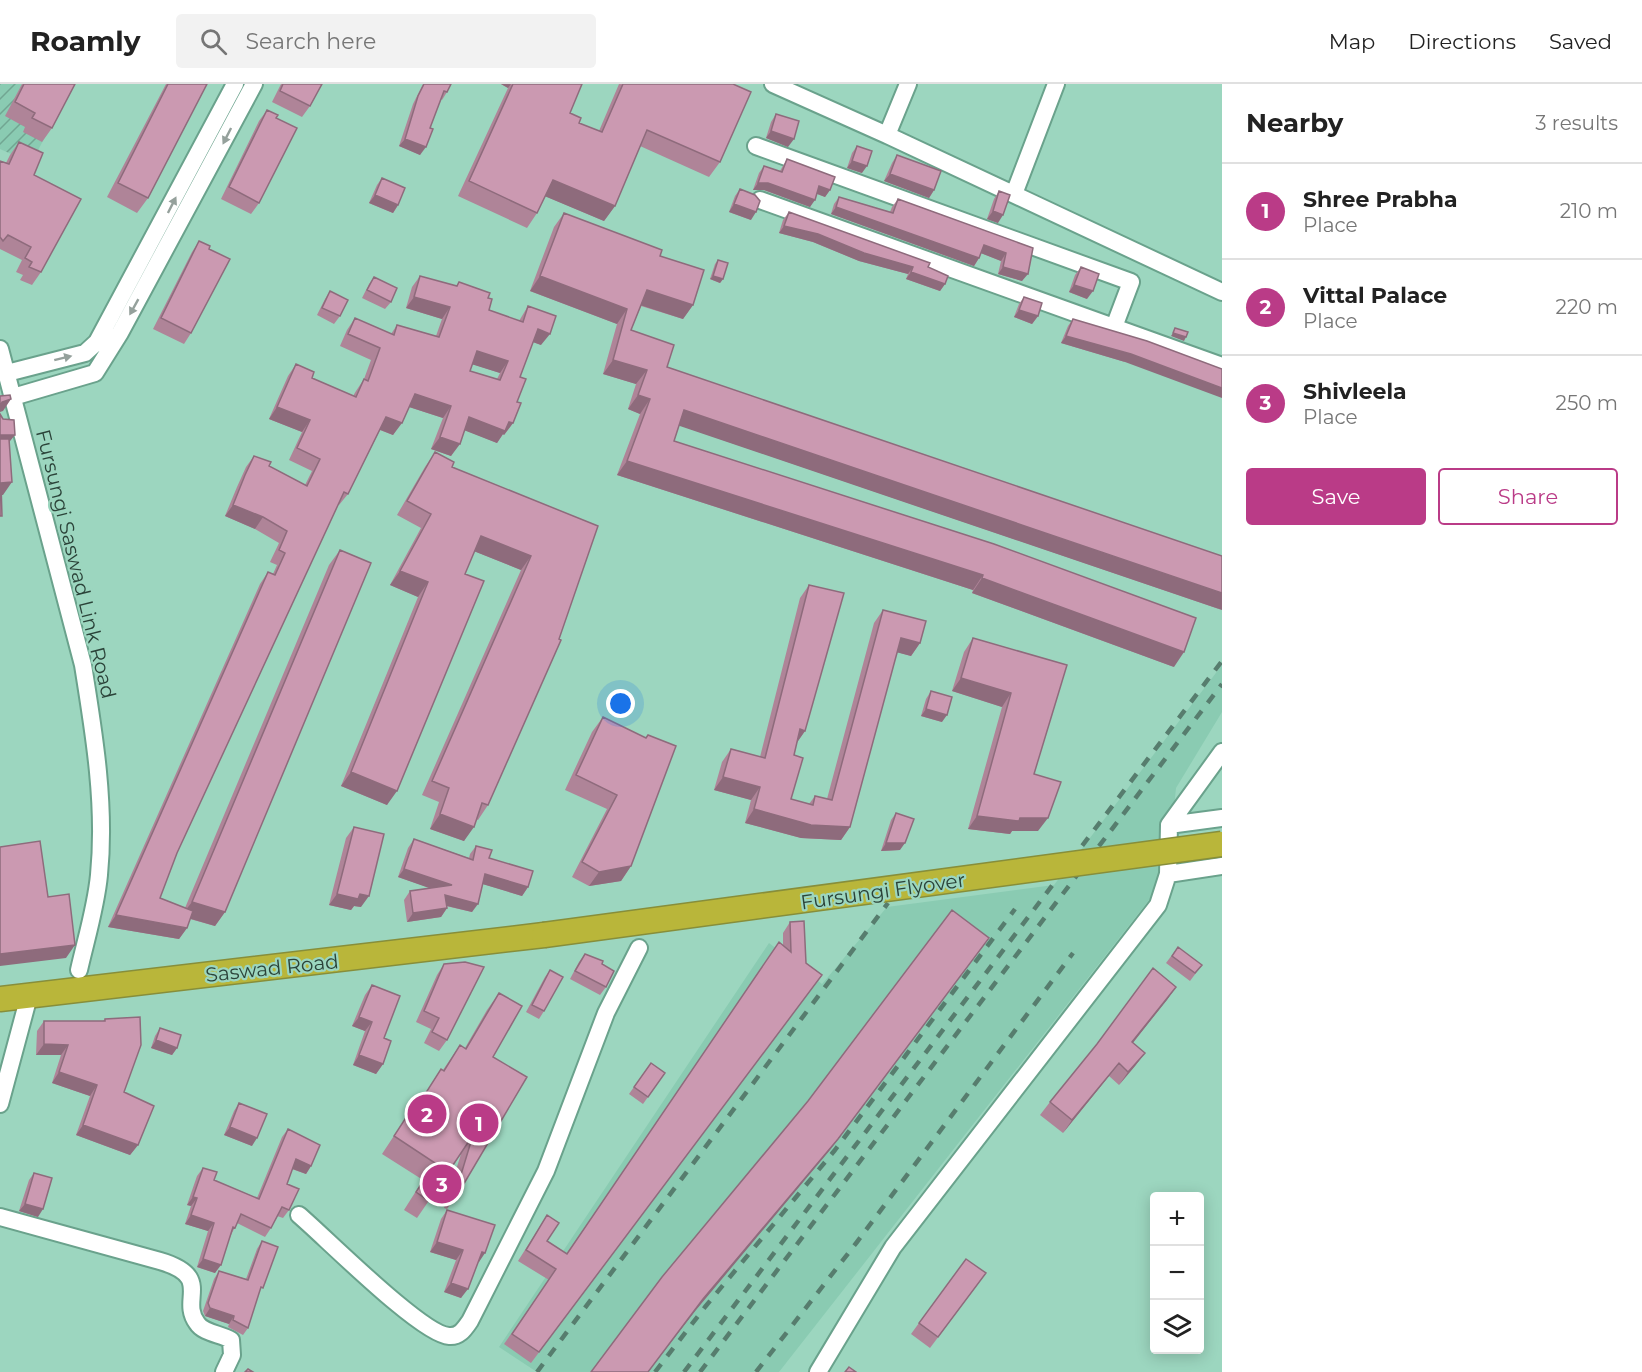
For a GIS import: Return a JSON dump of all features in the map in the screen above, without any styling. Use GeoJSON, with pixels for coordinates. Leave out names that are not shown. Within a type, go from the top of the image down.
{"type":"FeatureCollection","features":[{"type":"Feature","properties":{"kind":"highway","name":"Fursungi Flyover"},"geometry":{"type":"LineString","coordinates":[[544,935],[1222,844]]}},
{"type":"Feature","properties":{"kind":"highway","name":"Saswad Road"},"geometry":{"type":"LineString","coordinates":[[0,999],[544,935]]}},
{"type":"Feature","properties":{"kind":"street"},"geometry":{"type":"LineString","coordinates":[[7,373],[85,353],[98,342],[235,84]]}},
{"type":"Feature","properties":{"kind":"street"},"geometry":{"type":"LineString","coordinates":[[13,397],[95,374],[120,333],[254,84]]}},
{"type":"Feature","properties":{"kind":"street"},"geometry":{"type":"LineString","coordinates":[[773,84],[1222,291]]}},
{"type":"Feature","properties":{"kind":"street"},"geometry":{"type":"LineString","coordinates":[[887,135],[908,84]]}},
{"type":"Feature","properties":{"kind":"street"},"geometry":{"type":"LineString","coordinates":[[1014,194],[1056,84]]}},
{"type":"Feature","properties":{"kind":"street"},"geometry":{"type":"LineString","coordinates":[[756,146],[1131,282],[1114,327]]}},
{"type":"Feature","properties":{"kind":"street"},"geometry":{"type":"LineString","coordinates":[[760,200],[1222,366]]}},
{"type":"Feature","properties":{"kind":"street","name":"Fursungi Saswad Link Road"},"geometry":{"type":"LineString","coordinates":[[0,349],[83,664],[91,713],[100,799],[99,876],[79,970]]}},
{"type":"Feature","properties":{"kind":"street"},"geometry":{"type":"LineString","coordinates":[[0,422],[19,421]]}},
{"type":"Feature","properties":{"kind":"street"},"geometry":{"type":"LineString","coordinates":[[818,1372],[893,1247],[1158,905],[1168,874],[1168,825],[1222,752]]}},
{"type":"Feature","properties":{"kind":"street"},"geometry":{"type":"LineString","coordinates":[[1168,825],[1222,818]]}},
{"type":"Feature","properties":{"kind":"street"},"geometry":{"type":"LineString","coordinates":[[1168,874],[1222,866]]}},
{"type":"Feature","properties":{"kind":"street"},"geometry":{"type":"LineString","coordinates":[[299,1215],[416,1319],[440,1334],[451,1337],[461,1333],[470,1321],[546,1171],[606,1013],[639,948]]}},
{"type":"Feature","properties":{"kind":"street"},"geometry":{"type":"LineString","coordinates":[[0,1104],[29,996]]}},
{"type":"Feature","properties":{"kind":"street"},"geometry":{"type":"LineString","coordinates":[[0,1217],[160,1260],[183,1269],[190,1280],[195,1321],[201,1328],[231,1340],[233,1348],[224,1372]]}},
{"type":"Feature","properties":{"kind":"shaded area"},"geometry":{"type":"Polygon","coordinates":[[[0,84],[74,84],[31,163],[0,149],[0,84]]]}},
{"type":"Feature","properties":{"kind":"shaded area"},"geometry":{"type":"Polygon","coordinates":[[[1222,665],[1222,712],[1176,788],[1167,877],[779,1372],[537,1372],[499,1347],[769,943],[822,984],[887,907],[1054,885],[1222,665]]]}},
{"type":"Feature","properties":{"kind":"building"},"geometry":{"type":"Polygon","coordinates":[[[24,84],[75,84],[52,128],[32,118],[35,113],[15,102],[24,84]]]}},
{"type":"Feature","properties":{"kind":"building"},"geometry":{"type":"Polygon","coordinates":[[[168,84],[207,84],[148,198],[118,183],[168,84]]]}},
{"type":"Feature","properties":{"kind":"building"},"geometry":{"type":"Polygon","coordinates":[[[283,84],[322,84],[310,106],[280,91],[283,84]]]}},
{"type":"Feature","properties":{"kind":"building"},"geometry":{"type":"Polygon","coordinates":[[[424,84],[451,84],[447,92],[444,91],[430,128],[433,129],[426,147],[405,139],[424,84]]]}},
{"type":"Feature","properties":{"kind":"building"},"geometry":{"type":"Polygon","coordinates":[[[513,84],[582,84],[570,113],[581,118],[579,123],[602,132],[623,84],[733,84],[751,92],[720,162],[647,130],[615,206],[553,180],[537,213],[469,181],[513,84]]]}},
{"type":"Feature","properties":{"kind":"building"},"geometry":{"type":"Polygon","coordinates":[[[267,110],[278,115],[276,118],[297,128],[259,203],[229,187],[267,110]]]}},
{"type":"Feature","properties":{"kind":"building"},"geometry":{"type":"Polygon","coordinates":[[[776,114],[799,121],[794,139],[771,131],[776,114]]]}},
{"type":"Feature","properties":{"kind":"building"},"geometry":{"type":"Polygon","coordinates":[[[19,142],[43,153],[34,175],[81,199],[41,272],[29,267],[32,262],[25,258],[31,247],[8,235],[3,241],[0,237],[0,161],[9,164],[19,142]]]}},
{"type":"Feature","properties":{"kind":"building"},"geometry":{"type":"Polygon","coordinates":[[[857,146],[872,151],[867,166],[852,161],[857,146]]]}},
{"type":"Feature","properties":{"kind":"building"},"geometry":{"type":"Polygon","coordinates":[[[897,155],[941,171],[934,190],[890,174],[897,155]]]}},
{"type":"Feature","properties":{"kind":"building"},"geometry":{"type":"Polygon","coordinates":[[[787,159],[835,177],[830,190],[819,186],[815,200],[768,183],[758,183],[764,166],[782,172],[787,159]]]}},
{"type":"Feature","properties":{"kind":"building"},"geometry":{"type":"Polygon","coordinates":[[[382,178],[405,188],[398,205],[375,195],[382,178]]]}},
{"type":"Feature","properties":{"kind":"building"},"geometry":{"type":"Polygon","coordinates":[[[740,189],[755,195],[760,201],[756,212],[734,204],[740,189]]]}},
{"type":"Feature","properties":{"kind":"building"},"geometry":{"type":"Polygon","coordinates":[[[999,191],[1010,195],[1003,215],[993,211],[999,191]]]}},
{"type":"Feature","properties":{"kind":"building"},"geometry":{"type":"Polygon","coordinates":[[[839,197],[893,213],[898,199],[1033,248],[1028,274],[1003,267],[1006,253],[984,245],[979,258],[836,207],[839,197]]]}},
{"type":"Feature","properties":{"kind":"building"},"geometry":{"type":"Polygon","coordinates":[[[789,212],[930,263],[928,267],[948,276],[945,284],[911,272],[913,267],[864,253],[818,234],[784,226],[789,212]]]}},
{"type":"Feature","properties":{"kind":"building"},"geometry":{"type":"Polygon","coordinates":[[[564,213],[662,250],[660,256],[704,270],[693,305],[647,290],[631,330],[674,345],[667,367],[1222,556],[1222,593],[684,410],[674,441],[994,544],[1196,618],[1184,652],[982,578],[983,575],[627,461],[650,399],[638,395],[647,370],[613,360],[627,309],[540,276],[564,213]]]}},
{"type":"Feature","properties":{"kind":"building"},"geometry":{"type":"Polygon","coordinates":[[[199,241],[210,246],[209,249],[230,259],[191,333],[161,318],[199,241]]]}},
{"type":"Feature","properties":{"kind":"building"},"geometry":{"type":"Polygon","coordinates":[[[718,260],[728,263],[723,279],[713,276],[718,260]]]}},
{"type":"Feature","properties":{"kind":"building"},"geometry":{"type":"Polygon","coordinates":[[[1081,267],[1099,274],[1093,291],[1074,285],[1081,267]]]}},
{"type":"Feature","properties":{"kind":"building"},"geometry":{"type":"Polygon","coordinates":[[[420,276],[457,286],[459,282],[490,293],[488,298],[492,299],[489,310],[523,322],[528,306],[556,316],[550,334],[538,329],[520,377],[526,379],[517,402],[521,403],[513,423],[509,422],[505,431],[469,417],[460,444],[440,437],[451,406],[415,394],[402,423],[386,417],[348,494],[344,492],[177,853],[160,898],[193,911],[187,928],[116,915],[268,572],[275,575],[285,553],[279,550],[287,531],[263,517],[233,505],[245,475],[254,456],[271,462],[269,466],[307,486],[320,459],[297,448],[310,420],[277,407],[296,364],[314,372],[312,378],[356,397],[364,379],[368,381],[380,348],[348,334],[355,318],[394,335],[397,325],[439,337],[450,307],[414,297],[420,276]],[[477,351],[470,371],[500,380],[508,361],[477,351]]]}},
{"type":"Feature","properties":{"kind":"building"},"geometry":{"type":"Polygon","coordinates":[[[374,277],[397,288],[391,302],[367,290],[374,277]]]}},
{"type":"Feature","properties":{"kind":"building"},"geometry":{"type":"Polygon","coordinates":[[[330,291],[348,300],[340,316],[322,308],[330,291]]]}},
{"type":"Feature","properties":{"kind":"building"},"geometry":{"type":"Polygon","coordinates":[[[1024,297],[1042,303],[1038,316],[1019,310],[1024,297]]]}},
{"type":"Feature","properties":{"kind":"building"},"geometry":{"type":"Polygon","coordinates":[[[1073,319],[1147,341],[1222,369],[1222,388],[1131,354],[1066,336],[1073,319]]]}},
{"type":"Feature","properties":{"kind":"building"},"geometry":{"type":"Polygon","coordinates":[[[1175,328],[1188,332],[1186,337],[1173,333],[1175,328]]]}},
{"type":"Feature","properties":{"kind":"building"},"geometry":{"type":"Polygon","coordinates":[[[10,395],[11,399],[2,402],[0,407],[0,396],[10,395]]]}},
{"type":"Feature","properties":{"kind":"building"},"geometry":{"type":"Polygon","coordinates":[[[0,414],[3,419],[14,420],[15,435],[0,435],[0,414]]]}},
{"type":"Feature","properties":{"kind":"building"},"geometry":{"type":"Polygon","coordinates":[[[0,439],[9,439],[12,482],[1,483],[2,516],[0,516],[0,439]]]}},
{"type":"Feature","properties":{"kind":"building"},"geometry":{"type":"Polygon","coordinates":[[[435,452],[454,462],[452,467],[598,526],[559,639],[561,640],[488,805],[482,803],[474,827],[440,814],[449,788],[432,781],[531,556],[481,536],[465,574],[484,581],[397,791],[351,772],[428,582],[400,571],[431,514],[407,501],[435,452]]]}},
{"type":"Feature","properties":{"kind":"building"},"geometry":{"type":"Polygon","coordinates":[[[340,550],[371,563],[225,912],[192,902],[340,550]]]}},
{"type":"Feature","properties":{"kind":"building"},"geometry":{"type":"Polygon","coordinates":[[[809,585],[844,593],[805,731],[800,729],[794,755],[803,758],[791,799],[813,805],[815,796],[832,800],[883,610],[926,621],[920,643],[901,638],[850,827],[811,825],[754,809],[760,787],[723,777],[731,749],[765,758],[809,585]]]}},
{"type":"Feature","properties":{"kind":"building"},"geometry":{"type":"Polygon","coordinates":[[[973,638],[1067,665],[1034,774],[1061,782],[1048,818],[1020,818],[1019,821],[977,816],[1011,693],[961,678],[973,638]]]}},
{"type":"Feature","properties":{"kind":"building"},"geometry":{"type":"Polygon","coordinates":[[[931,691],[952,697],[947,715],[926,709],[931,691]]]}},
{"type":"Feature","properties":{"kind":"building"},"geometry":{"type":"Polygon","coordinates":[[[603,717],[646,738],[648,735],[676,746],[631,866],[599,872],[582,862],[617,795],[576,775],[603,717]]]}},
{"type":"Feature","properties":{"kind":"building"},"geometry":{"type":"Polygon","coordinates":[[[896,813],[914,819],[905,843],[886,843],[896,813]]]}},
{"type":"Feature","properties":{"kind":"building"},"geometry":{"type":"Polygon","coordinates":[[[354,827],[384,834],[369,896],[360,894],[358,899],[337,894],[354,827]]]}},
{"type":"Feature","properties":{"kind":"building"},"geometry":{"type":"Polygon","coordinates":[[[414,839],[473,860],[476,846],[492,850],[489,858],[533,871],[528,887],[485,874],[478,904],[445,895],[447,908],[413,913],[410,891],[452,885],[404,869],[414,839]]]}},
{"type":"Feature","properties":{"kind":"building"},"geometry":{"type":"Polygon","coordinates":[[[40,841],[48,897],[69,894],[75,945],[0,954],[0,847],[40,841]]]}},
{"type":"Feature","properties":{"kind":"building"},"geometry":{"type":"Polygon","coordinates":[[[952,910],[989,938],[838,1139],[703,1299],[648,1372],[591,1372],[662,1277],[808,1101],[952,910]]]}},
{"type":"Feature","properties":{"kind":"building"},"geometry":{"type":"Polygon","coordinates":[[[804,921],[806,963],[822,975],[539,1352],[512,1334],[556,1269],[526,1250],[547,1215],[559,1223],[547,1241],[567,1254],[779,942],[791,952],[790,922],[804,921]]]}},
{"type":"Feature","properties":{"kind":"building"},"geometry":{"type":"Polygon","coordinates":[[[1178,947],[1202,965],[1195,973],[1172,956],[1178,947]]]}},
{"type":"Feature","properties":{"kind":"building"},"geometry":{"type":"Polygon","coordinates":[[[585,954],[603,961],[602,964],[614,971],[606,987],[575,971],[585,954]]]}},
{"type":"Feature","properties":{"kind":"building"},"geometry":{"type":"Polygon","coordinates":[[[465,962],[484,967],[447,1040],[432,1032],[439,1018],[424,1011],[444,964],[465,962]]]}},
{"type":"Feature","properties":{"kind":"building"},"geometry":{"type":"Polygon","coordinates":[[[1153,968],[1176,987],[1132,1042],[1145,1053],[1128,1072],[1119,1063],[1072,1120],[1050,1102],[1097,1044],[1153,968]]]}},
{"type":"Feature","properties":{"kind":"building"},"geometry":{"type":"Polygon","coordinates":[[[550,970],[563,977],[544,1011],[532,1005],[550,970]]]}},
{"type":"Feature","properties":{"kind":"building"},"geometry":{"type":"Polygon","coordinates":[[[372,985],[400,996],[384,1038],[391,1041],[383,1064],[359,1055],[372,1022],[359,1017],[372,985]]]}},
{"type":"Feature","properties":{"kind":"building"},"geometry":{"type":"Polygon","coordinates":[[[499,993],[522,1006],[493,1057],[527,1077],[459,1192],[456,1191],[473,1135],[429,1201],[416,1192],[435,1163],[394,1136],[407,1116],[410,1118],[441,1069],[444,1071],[460,1045],[466,1049],[499,993]]]}},
{"type":"Feature","properties":{"kind":"building"},"geometry":{"type":"Polygon","coordinates":[[[140,1017],[141,1045],[124,1092],[154,1106],[138,1145],[83,1125],[97,1085],[59,1072],[68,1045],[44,1044],[44,1021],[105,1021],[105,1019],[140,1017]]]}},
{"type":"Feature","properties":{"kind":"building"},"geometry":{"type":"Polygon","coordinates":[[[160,1028],[181,1035],[177,1048],[156,1040],[160,1028]]]}},
{"type":"Feature","properties":{"kind":"building"},"geometry":{"type":"Polygon","coordinates":[[[651,1063],[665,1073],[648,1097],[634,1087],[651,1063]]]}},
{"type":"Feature","properties":{"kind":"building"},"geometry":{"type":"Polygon","coordinates":[[[239,1103],[267,1114],[257,1138],[230,1127],[239,1103]]]}},
{"type":"Feature","properties":{"kind":"building"},"geometry":{"type":"Polygon","coordinates":[[[288,1129],[320,1145],[311,1166],[296,1159],[287,1184],[299,1189],[289,1210],[282,1207],[271,1228],[241,1214],[235,1228],[233,1227],[221,1265],[203,1259],[214,1223],[191,1215],[197,1198],[193,1197],[203,1168],[217,1172],[214,1180],[259,1199],[288,1129]]]}},
{"type":"Feature","properties":{"kind":"building"},"geometry":{"type":"Polygon","coordinates":[[[34,1173],[52,1178],[43,1209],[25,1204],[34,1173]]]}},
{"type":"Feature","properties":{"kind":"building"},"geometry":{"type":"Polygon","coordinates":[[[447,1210],[495,1225],[468,1289],[451,1283],[463,1250],[437,1242],[447,1210]]]}},
{"type":"Feature","properties":{"kind":"building"},"geometry":{"type":"Polygon","coordinates":[[[262,1241],[278,1247],[263,1288],[261,1287],[248,1328],[233,1320],[234,1316],[210,1308],[208,1303],[219,1271],[248,1280],[262,1241]]]}},
{"type":"Feature","properties":{"kind":"building"},"geometry":{"type":"Polygon","coordinates":[[[966,1259],[986,1273],[938,1337],[919,1323],[966,1259]]]}},
{"type":"Feature","properties":{"kind":"building"},"geometry":{"type":"Polygon","coordinates":[[[849,1367],[856,1372],[845,1372],[849,1367]]]}},
{"type":"Feature","properties":{"kind":"railway"},"geometry":{"type":"LineString","coordinates":[[684,1372],[1222,661]]}},
{"type":"Feature","properties":{"kind":"railway"},"geometry":{"type":"LineString","coordinates":[[700,1372],[1222,684]]}},
{"type":"Feature","properties":{"kind":"railway"},"geometry":{"type":"LineString","coordinates":[[537,1372],[888,903]]}},
{"type":"Feature","properties":{"kind":"railway"},"geometry":{"type":"LineString","coordinates":[[655,1372],[705,1307],[835,1150],[1015,909]]}},
{"type":"Feature","properties":{"kind":"railway"},"geometry":{"type":"LineString","coordinates":[[756,1372],[857,1242],[1073,953]]}},
{"type":"Feature","properties":{"kind":"place","name":"Vittal Palace"},"geometry":{"type":"Point","coordinates":[427,1114]}},
{"type":"Feature","properties":{"kind":"place","name":"Shree Prabha"},"geometry":{"type":"Point","coordinates":[479,1123]}},
{"type":"Feature","properties":{"kind":"place","name":"Shivleela"},"geometry":{"type":"Point","coordinates":[442,1184]}}]}
